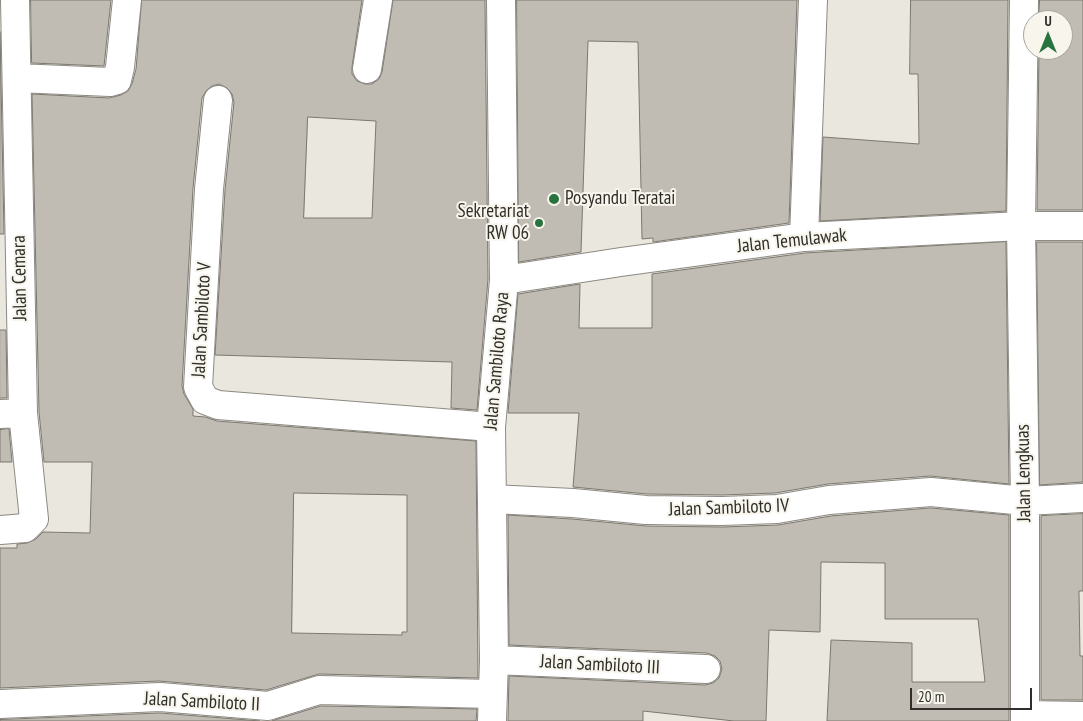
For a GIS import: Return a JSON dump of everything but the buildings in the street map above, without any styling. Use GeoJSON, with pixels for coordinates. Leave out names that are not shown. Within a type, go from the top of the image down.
{"type":"FeatureCollection","features":[{"type":"Feature","properties":{"kind":"street","name":"Jalan Cemara"},"geometry":{"type":"LineString","coordinates":[[0,530],[25,528],[34,519],[11,413],[17,78],[16,0]]}},
{"type":"Feature","properties":{"kind":"street"},"geometry":{"type":"LineString","coordinates":[[17,78],[110,82],[117,80],[128,0]]}},
{"type":"Feature","properties":{"kind":"street"},"geometry":{"type":"LineString","coordinates":[[367,69],[378,0]]}},
{"type":"Feature","properties":{"kind":"street","name":"Jalan Sambiloto Raya"},"geometry":{"type":"LineString","coordinates":[[492,721],[494,660],[491,427],[504,280],[501,0]]}},
{"type":"Feature","properties":{"kind":"street"},"geometry":{"type":"LineString","coordinates":[[804,238],[813,0]]}},
{"type":"Feature","properties":{"kind":"street","name":"Jalan Lengkuas"},"geometry":{"type":"LineString","coordinates":[[1024,0],[1021,226],[1025,501],[1025,718]]}},
{"type":"Feature","properties":{"kind":"street","name":"Jalan Sambiloto V"},"geometry":{"type":"LineString","coordinates":[[218,100],[209,189],[198,387],[204,400],[218,405],[491,427]]}},
{"type":"Feature","properties":{"kind":"street","name":"Jalan Temulawak"},"geometry":{"type":"LineString","coordinates":[[504,280],[621,262],[804,238],[1021,226],[1083,226]]}},
{"type":"Feature","properties":{"kind":"street","name":"Jalan Sambiloto IV"},"geometry":{"type":"LineString","coordinates":[[492,498],[646,510],[722,511],[777,509],[829,500],[931,492],[1025,501],[1083,498]]}},
{"type":"Feature","properties":{"kind":"street","name":"Jalan Sambiloto III"},"geometry":{"type":"LineString","coordinates":[[494,660],[706,669]]}},
{"type":"Feature","properties":{"kind":"street","name":"Jalan Sambiloto II"},"geometry":{"type":"LineString","coordinates":[[0,704],[160,697],[268,706],[318,690],[492,694]]}},
{"type":"Feature","properties":{"kind":"street"},"geometry":{"type":"LineString","coordinates":[[1025,718],[1083,716]]}},
{"type":"Feature","properties":{"kind":"place","name":"Posyandu Teratai"},"geometry":{"type":"Point","coordinates":[554,199]}},
{"type":"Feature","properties":{"kind":"place","name":"Sekretariat RW 06"},"geometry":{"type":"Point","coordinates":[539,223]}}]}
